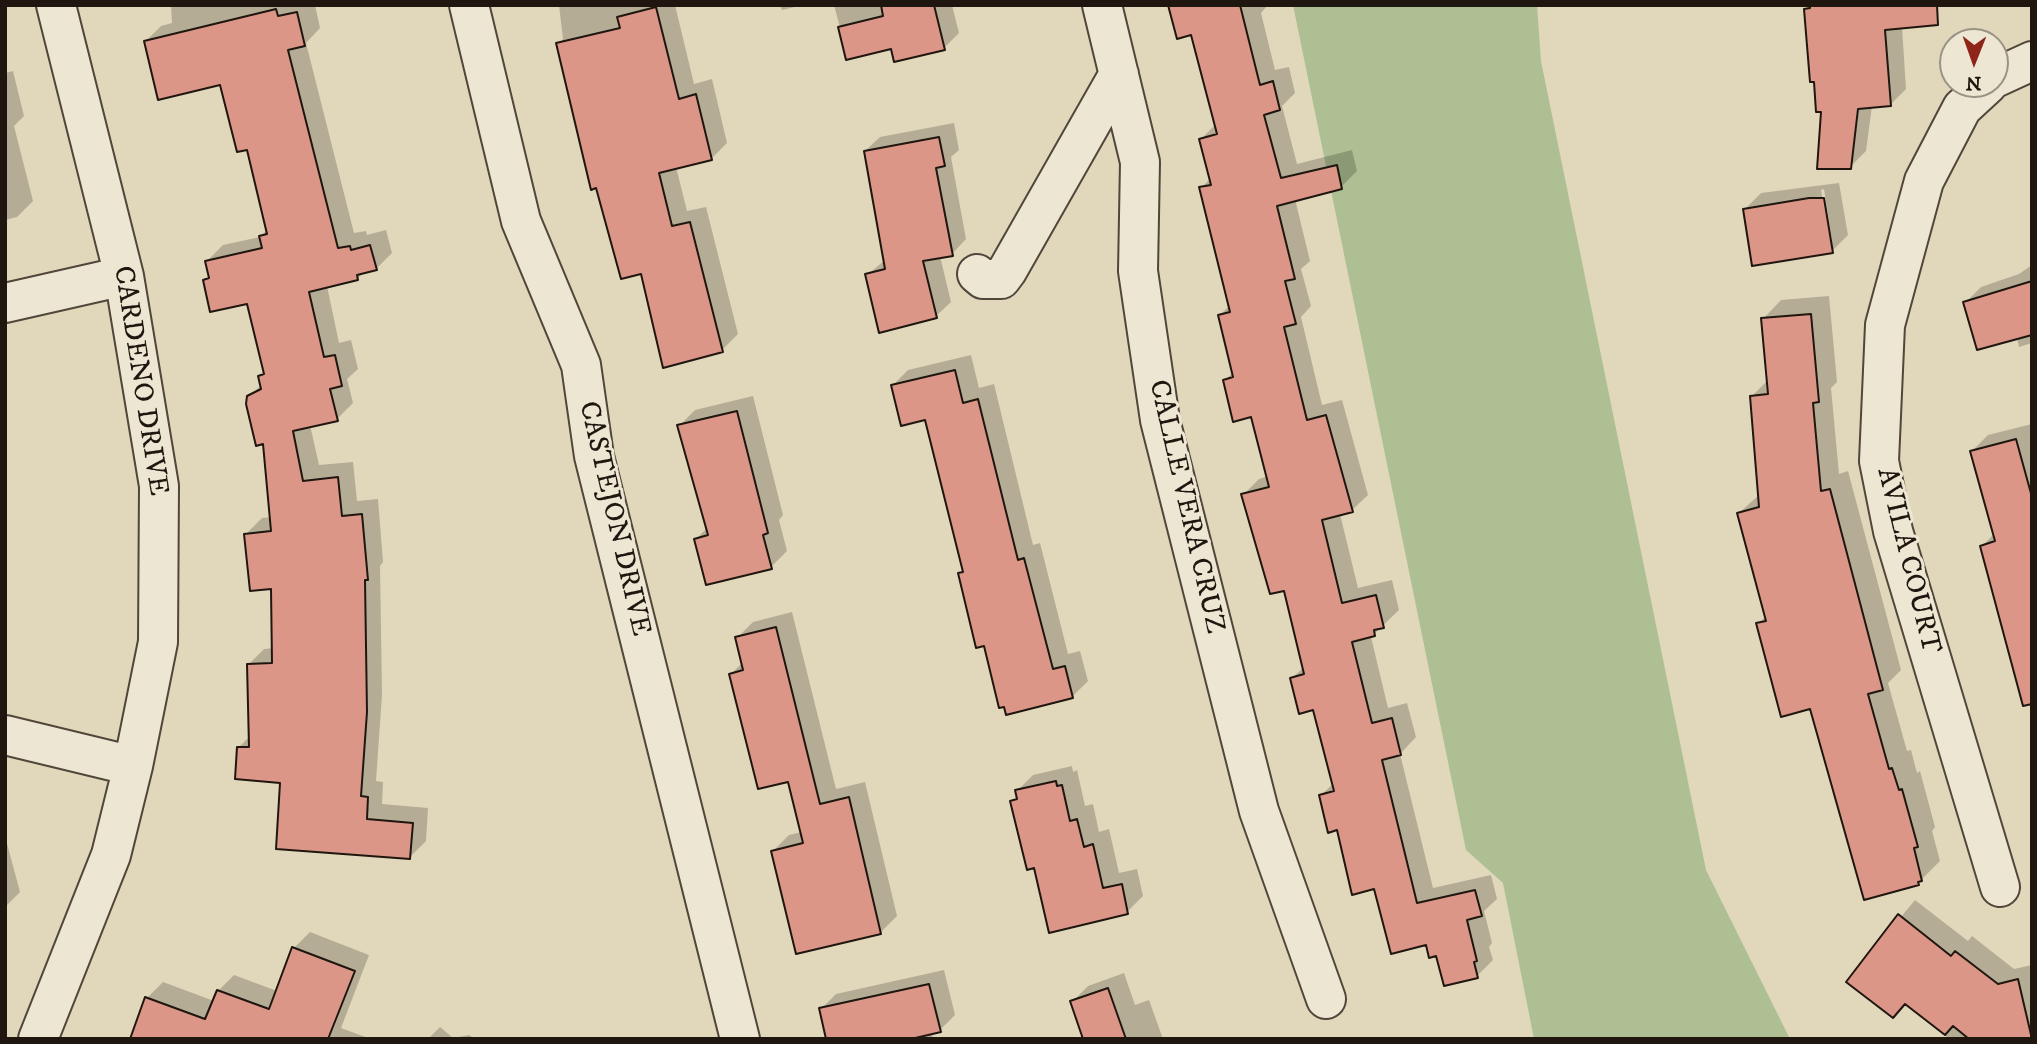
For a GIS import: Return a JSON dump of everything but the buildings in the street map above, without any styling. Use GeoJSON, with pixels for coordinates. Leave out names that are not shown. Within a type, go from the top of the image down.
{"type":"FeatureCollection","features":[{"type":"Feature","properties":{"kind":"street","name":"CARDENO DRIVE"},"geometry":{"type":"LineString","coordinates":[[38,1039],[111,856],[133,766],[158,642],[159,486],[124,276],[56,5]]}},
{"type":"Feature","properties":{"kind":"street","name":"CASTEJON DRIVE"},"geometry":{"type":"LineString","coordinates":[[469,5],[521,221],[581,365],[594,456],[740,1039]]}},
{"type":"Feature","properties":{"kind":"street","name":"CALLE VERA CRUZ"},"geometry":{"type":"LineString","coordinates":[[1102,5],[1140,162],[1138,271],[1160,420],[1259,811],[1325,999]]}},
{"type":"Feature","properties":{"kind":"street"},"geometry":{"type":"LineString","coordinates":[[2009,72],[2032,61]]}},
{"type":"Feature","properties":{"kind":"street"},"geometry":{"type":"LineString","coordinates":[[977,274],[993,281],[1001,279],[1007,271],[1119,74]]}},
{"type":"Feature","properties":{"kind":"street","name":"AVILA COURT"},"geometry":{"type":"LineString","coordinates":[[1973,98],[1962,108],[1924,181],[1885,325],[1879,461],[1893,531],[2000,887]]}},
{"type":"Feature","properties":{"kind":"street"},"geometry":{"type":"LineString","coordinates":[[5,303],[124,276]]}},
{"type":"Feature","properties":{"kind":"street"},"geometry":{"type":"LineString","coordinates":[[5,735],[133,766]]}},
{"type":"Feature","properties":{"kind":"green space"},"geometry":{"type":"Polygon","coordinates":[[[1293,5],[1537,5],[1541,61],[1706,870],[1790,1039],[1534,1039],[1503,883],[1466,850],[1293,5]]]}}]}
